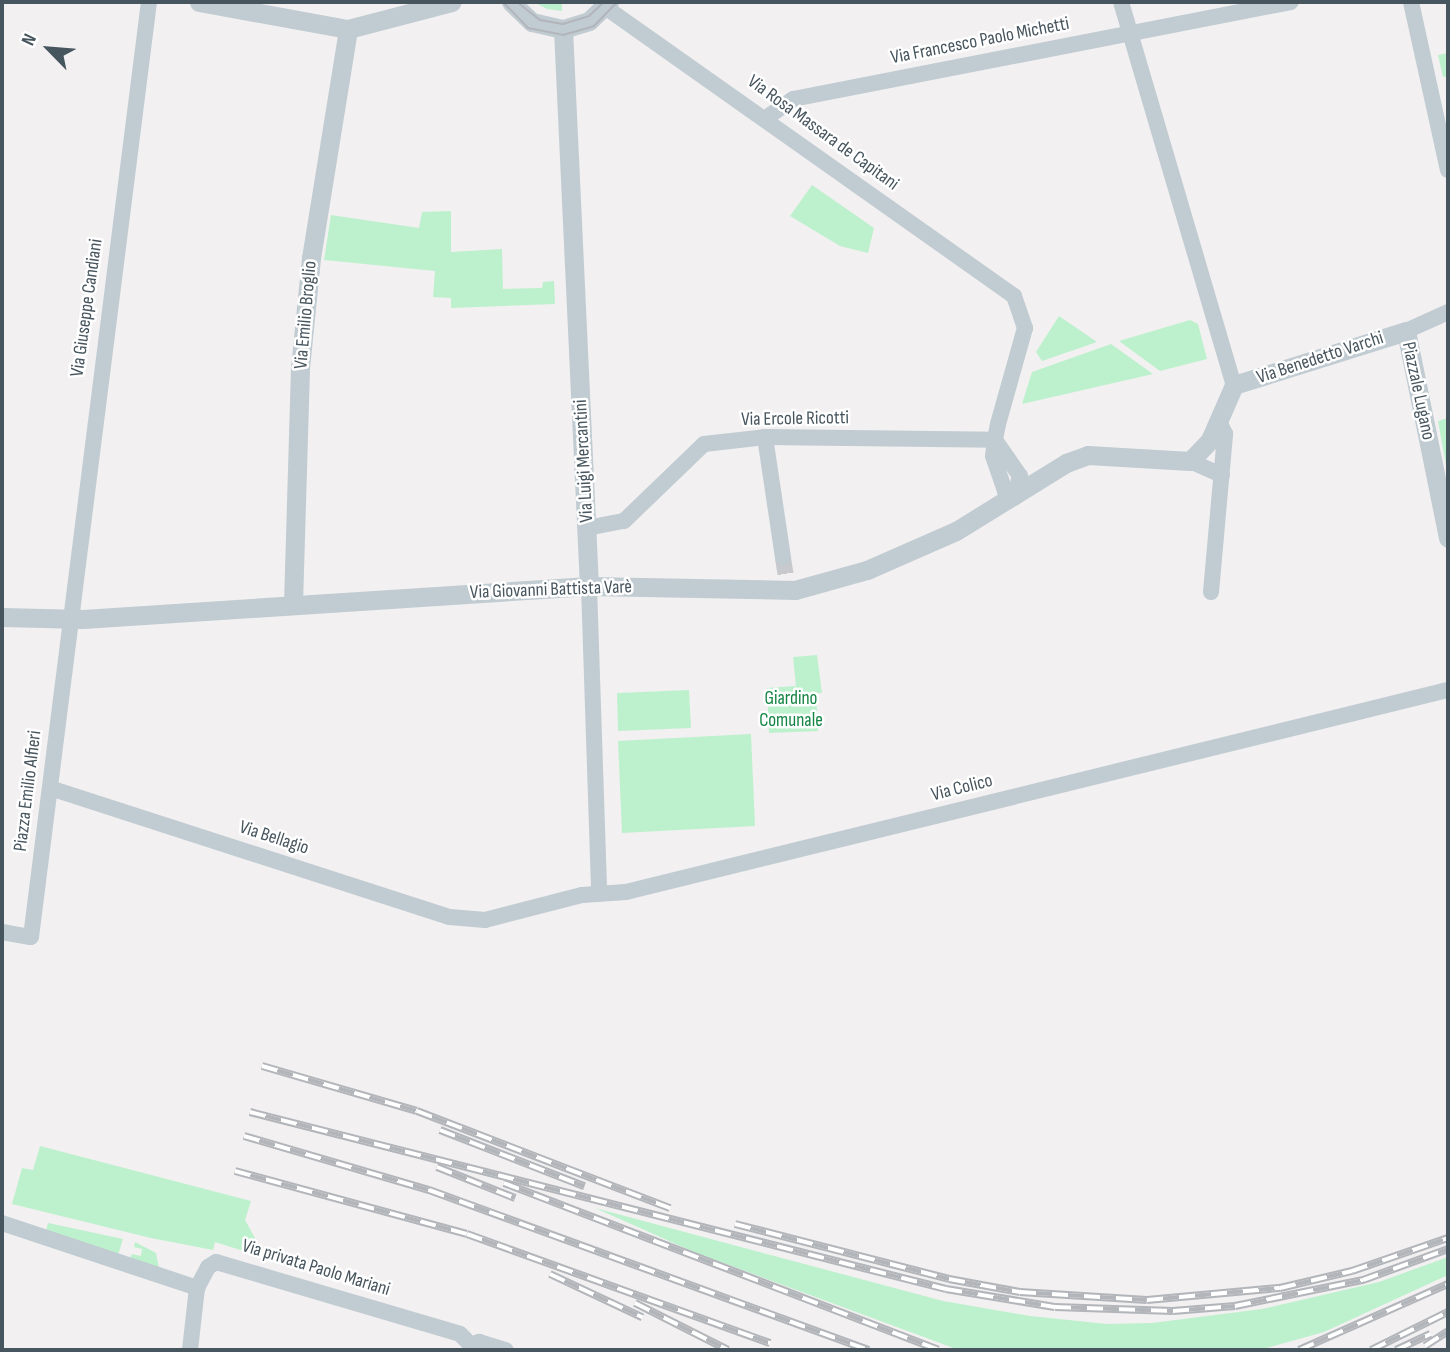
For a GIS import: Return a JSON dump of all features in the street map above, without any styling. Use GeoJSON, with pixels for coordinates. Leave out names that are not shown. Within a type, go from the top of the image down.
{"type":"FeatureCollection","features":[{"type":"Feature","properties":{"kind":"street","name":"Via Giuseppe Candiani"},"geometry":{"type":"LineString","coordinates":[[68,620],[149,2]]}},
{"type":"Feature","properties":{"kind":"street"},"geometry":{"type":"LineString","coordinates":[[199,2],[348,29],[452,2]]}},
{"type":"Feature","properties":{"kind":"street"},"geometry":{"type":"LineString","coordinates":[[510,2],[532,22],[563,29],[589,21],[607,5]]}},
{"type":"Feature","properties":{"kind":"street"},"geometry":{"type":"LineString","coordinates":[[1121,2],[1213,305],[1234,385],[1202,453],[1190,461]]}},
{"type":"Feature","properties":{"kind":"street","name":"Via Francesco Paolo Michetti"},"geometry":{"type":"LineString","coordinates":[[766,118],[793,99],[1291,2]]}},
{"type":"Feature","properties":{"kind":"street"},"geometry":{"type":"LineString","coordinates":[[1411,2],[1448,170]]}},
{"type":"Feature","properties":{"kind":"street","name":"Via Rosa Massara de Capitani"},"geometry":{"type":"LineString","coordinates":[[607,5],[1014,296],[1025,328],[995,440]]}},
{"type":"Feature","properties":{"kind":"street","name":"Via Emilio Broglio"},"geometry":{"type":"LineString","coordinates":[[293,604],[305,313],[348,29]]}},
{"type":"Feature","properties":{"kind":"street","name":"Via Luigi Mercantini"},"geometry":{"type":"LineString","coordinates":[[563,29],[587,528],[599,894]]}},
{"type":"Feature","properties":{"kind":"street","name":"Piazzale Lugano"},"geometry":{"type":"LineString","coordinates":[[1448,312],[1406,331],[1448,538]]}},
{"type":"Feature","properties":{"kind":"street","name":"Via Benedetto Varchi"},"geometry":{"type":"LineString","coordinates":[[1234,385],[1406,331]]}},
{"type":"Feature","properties":{"kind":"street"},"geometry":{"type":"LineString","coordinates":[[1211,592],[1225,434],[1219,421]]}},
{"type":"Feature","properties":{"kind":"street"},"geometry":{"type":"LineString","coordinates":[[765,437],[783,558]]}},
{"type":"Feature","properties":{"kind":"street","name":"Via Ercole Ricotti"},"geometry":{"type":"LineString","coordinates":[[587,528],[624,521],[704,444],[765,437],[995,440]]}},
{"type":"Feature","properties":{"kind":"street"},"geometry":{"type":"LineString","coordinates":[[995,440],[1020,476],[1015,497]]}},
{"type":"Feature","properties":{"kind":"street","name":"Via Giovanni Battista Varè"},"geometry":{"type":"LineString","coordinates":[[2,617],[68,620],[589,586],[787,584],[867,570],[956,531],[1015,497],[1066,463],[1088,455],[1190,461]]}},
{"type":"Feature","properties":{"kind":"street"},"geometry":{"type":"LineString","coordinates":[[1190,461],[1222,475]]}},
{"type":"Feature","properties":{"kind":"street","name":"Piazza Emilio Alfieri"},"geometry":{"type":"LineString","coordinates":[[2,932],[31,937],[68,620]]}},
{"type":"Feature","properties":{"kind":"street","name":"Via Colico"},"geometry":{"type":"LineString","coordinates":[[485,920],[599,894],[626,892],[1448,690]]}},
{"type":"Feature","properties":{"kind":"street","name":"Via Bellagio"},"geometry":{"type":"LineString","coordinates":[[50,788],[450,917],[485,920]]}},
{"type":"Feature","properties":{"kind":"street"},"geometry":{"type":"LineString","coordinates":[[2,1223],[197,1288],[190,1350]]}},
{"type":"Feature","properties":{"kind":"street","name":"Via privata Paolo Mariani"},"geometry":{"type":"LineString","coordinates":[[197,1288],[208,1267],[230,1262],[460,1334],[471,1348],[478,1342],[506,1350]]}},
{"type":"Feature","properties":{"kind":"green space"},"geometry":{"type":"Polygon","coordinates":[[[534,2],[562,2],[562,11],[547,9],[534,2]]]}},
{"type":"Feature","properties":{"kind":"green space"},"geometry":{"type":"Polygon","coordinates":[[[1448,53],[1448,76],[1443,77],[1438,55],[1448,53]]]}},
{"type":"Feature","properties":{"kind":"green space"},"geometry":{"type":"Polygon","coordinates":[[[812,185],[874,228],[868,253],[840,246],[790,216],[812,185]]]}},
{"type":"Feature","properties":{"kind":"green space"},"geometry":{"type":"Polygon","coordinates":[[[451,211],[451,252],[502,249],[503,289],[542,288],[543,282],[554,281],[555,304],[451,308],[451,298],[433,297],[435,271],[324,260],[331,215],[419,228],[422,212],[451,211]]]}},
{"type":"Feature","properties":{"kind":"green space"},"geometry":{"type":"Polygon","coordinates":[[[1059,316],[1097,342],[1042,361],[1036,352],[1059,316]]]}},
{"type":"Feature","properties":{"kind":"green space"},"geometry":{"type":"Polygon","coordinates":[[[1190,320],[1198,324],[1207,359],[1160,371],[1119,341],[1190,320]]]}},
{"type":"Feature","properties":{"kind":"green space"},"geometry":{"type":"Polygon","coordinates":[[[1111,344],[1153,374],[1022,404],[1032,372],[1111,344]]]}},
{"type":"Feature","properties":{"kind":"green space"},"geometry":{"type":"Polygon","coordinates":[[[1448,418],[1448,476],[1438,421],[1448,418]]]}},
{"type":"Feature","properties":{"kind":"green space","name":"Giardino Comunale"},"geometry":{"type":"Polygon","coordinates":[[[817,655],[822,693],[816,693],[818,731],[769,733],[767,688],[796,686],[793,657],[817,655]]]}},
{"type":"Feature","properties":{"kind":"green space"},"geometry":{"type":"Polygon","coordinates":[[[689,690],[691,728],[618,731],[617,693],[689,690]]]}},
{"type":"Feature","properties":{"kind":"green space"},"geometry":{"type":"Polygon","coordinates":[[[751,734],[755,826],[622,833],[618,741],[751,734]]]}},
{"type":"Feature","properties":{"kind":"green space"},"geometry":{"type":"Polygon","coordinates":[[[40,1146],[251,1201],[245,1220],[255,1238],[250,1253],[215,1242],[213,1250],[151,1238],[12,1204],[22,1168],[33,1170],[40,1146]]]}},
{"type":"Feature","properties":{"kind":"green space"},"geometry":{"type":"Polygon","coordinates":[[[595,1208],[943,1301],[1030,1316],[1107,1324],[1152,1323],[1262,1309],[1379,1282],[1448,1257],[1448,1275],[1324,1332],[1259,1350],[959,1350],[694,1252],[595,1208]]]}},
{"type":"Feature","properties":{"kind":"green space"},"geometry":{"type":"Polygon","coordinates":[[[48,1223],[123,1239],[118,1255],[46,1231],[48,1223]]]}},
{"type":"Feature","properties":{"kind":"green space"},"geometry":{"type":"Polygon","coordinates":[[[135,1242],[156,1253],[159,1268],[130,1258],[132,1254],[141,1256],[142,1249],[134,1247],[135,1242]]]}},
{"type":"Feature","properties":{"kind":"tunnel"},"geometry":{"type":"LineString","coordinates":[[783,558],[786,578]]}},
{"type":"Feature","properties":{"kind":"tram line"},"geometry":{"type":"LineString","coordinates":[[503,2],[528,28],[563,35],[594,26],[617,2]]}},
{"type":"Feature","properties":{"kind":"tram line"},"geometry":{"type":"LineString","coordinates":[[517,2],[540,20],[563,24],[589,16],[604,2]]}},
{"type":"Feature","properties":{"kind":"railway"},"geometry":{"type":"LineString","coordinates":[[262,1066],[417,1111],[670,1208]]}},
{"type":"Feature","properties":{"kind":"railway"},"geometry":{"type":"LineString","coordinates":[[250,1112],[946,1289],[1055,1307],[1173,1311],[1235,1306],[1363,1280],[1448,1249]]}},
{"type":"Feature","properties":{"kind":"railway"},"geometry":{"type":"LineString","coordinates":[[440,1130],[584,1186]]}},
{"type":"Feature","properties":{"kind":"railway"},"geometry":{"type":"LineString","coordinates":[[244,1136],[429,1190],[869,1350]]}},
{"type":"Feature","properties":{"kind":"railway"},"geometry":{"type":"LineString","coordinates":[[437,1167],[515,1198]]}},
{"type":"Feature","properties":{"kind":"railway"},"geometry":{"type":"LineString","coordinates":[[235,1171],[467,1234],[770,1343]]}},
{"type":"Feature","properties":{"kind":"railway"},"geometry":{"type":"LineString","coordinates":[[504,1183],[938,1350]]}},
{"type":"Feature","properties":{"kind":"railway"},"geometry":{"type":"LineString","coordinates":[[735,1224],[949,1279],[1020,1292],[1147,1300],[1280,1288],[1352,1271],[1448,1238]]}},
{"type":"Feature","properties":{"kind":"railway"},"geometry":{"type":"LineString","coordinates":[[550,1274],[642,1317]]}},
{"type":"Feature","properties":{"kind":"railway"},"geometry":{"type":"LineString","coordinates":[[1299,1350],[1448,1284]]}},
{"type":"Feature","properties":{"kind":"railway"},"geometry":{"type":"LineString","coordinates":[[635,1303],[728,1350]]}},
{"type":"Feature","properties":{"kind":"railway"},"geometry":{"type":"LineString","coordinates":[[1371,1350],[1448,1312]]}},
{"type":"Feature","properties":{"kind":"railway"},"geometry":{"type":"LineString","coordinates":[[1425,1346],[1448,1331]]}},
{"type":"Feature","properties":{"kind":"railway"},"geometry":{"type":"LineString","coordinates":[[1396,1350],[1430,1334]]}}]}
